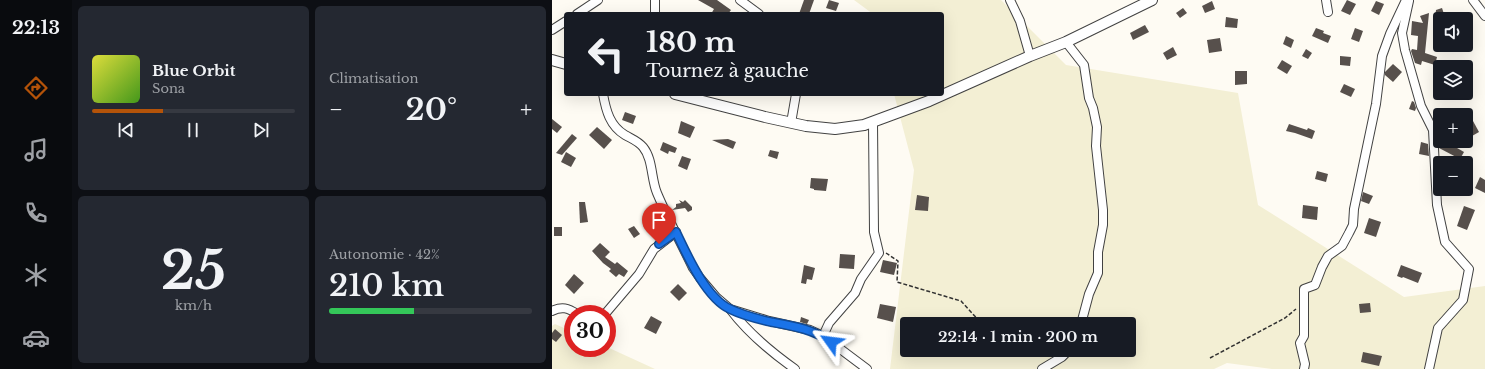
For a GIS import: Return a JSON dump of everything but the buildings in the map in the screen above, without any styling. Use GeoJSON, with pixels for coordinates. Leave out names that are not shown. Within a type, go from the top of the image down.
{"type":"FeatureCollection","features":[{"type":"Feature","properties":{"kind":"street"},"geometry":{"type":"LineString","coordinates":[[580,12],[598,0]]}},
{"type":"Feature","properties":{"kind":"street"},"geometry":{"type":"LineString","coordinates":[[655,0],[655,12]]}},
{"type":"Feature","properties":{"kind":"street"},"geometry":{"type":"LineString","coordinates":[[740,0],[755,12]]}},
{"type":"Feature","properties":{"kind":"street"},"geometry":{"type":"LineString","coordinates":[[1010,0],[1020,21],[1030,56]]}},
{"type":"Feature","properties":{"kind":"street"},"geometry":{"type":"LineString","coordinates":[[944,94],[1030,56],[1066,42],[1152,0]]}},
{"type":"Feature","properties":{"kind":"street"},"geometry":{"type":"LineString","coordinates":[[1326,0],[1328,12]]}},
{"type":"Feature","properties":{"kind":"street"},"geometry":{"type":"LineString","coordinates":[[1304,369],[1305,364],[1300,343],[1304,336],[1304,289],[1315,285],[1328,256],[1342,246],[1353,225],[1354,209],[1376,104],[1382,56],[1390,34],[1408,0]]}},
{"type":"Feature","properties":{"kind":"street"},"geometry":{"type":"LineString","coordinates":[[1408,0],[1402,33],[1405,50],[1421,106],[1433,130],[1437,205],[1445,242],[1469,269],[1463,300],[1438,328],[1429,369]]}},
{"type":"Feature","properties":{"kind":"street"},"geometry":{"type":"LineString","coordinates":[[1473,0],[1485,16]]}},
{"type":"Feature","properties":{"kind":"street"},"geometry":{"type":"LineString","coordinates":[[552,30],[564,23]]}},
{"type":"Feature","properties":{"kind":"street"},"geometry":{"type":"LineString","coordinates":[[1066,42],[1084,65],[1089,98],[1097,127],[1096,146],[1103,210],[1103,225],[1098,252],[1098,273],[1089,294],[1083,317]]}},
{"type":"Feature","properties":{"kind":"street"},"geometry":{"type":"LineString","coordinates":[[552,60],[564,63]]}},
{"type":"Feature","properties":{"kind":"street"},"geometry":{"type":"LineString","coordinates":[[603,96],[605,106],[611,122],[617,130],[638,141],[644,148],[648,158],[656,192],[700,278],[716,297],[730,309],[748,331],[795,369]]}},
{"type":"Feature","properties":{"kind":"street"},"geometry":{"type":"LineString","coordinates":[[683,96],[791,123],[835,129],[873,123],[940,96]]}},
{"type":"Feature","properties":{"kind":"street"},"geometry":{"type":"LineString","coordinates":[[791,123],[796,96]]}},
{"type":"Feature","properties":{"kind":"street"},"geometry":{"type":"LineString","coordinates":[[823,336],[829,323],[855,293],[861,279],[879,253],[874,232],[873,123]]}},
{"type":"Feature","properties":{"kind":"street"},"geometry":{"type":"LineString","coordinates":[[613,305],[639,274],[654,249],[676,232]]}},
{"type":"Feature","properties":{"kind":"street"},"geometry":{"type":"LineString","coordinates":[[552,311],[558,308],[564,308]]}},
{"type":"Feature","properties":{"kind":"street"},"geometry":{"type":"LineString","coordinates":[[730,309],[769,321],[810,330],[823,336],[867,369]]}},
{"type":"Feature","properties":{"kind":"street"},"geometry":{"type":"LineString","coordinates":[[1042,369],[1062,357]]}},
{"type":"Feature","properties":{"kind":"path"},"geometry":{"type":"LineString","coordinates":[[878,247],[898,262],[897,282],[961,301],[976,317]]}},
{"type":"Feature","properties":{"kind":"path"},"geometry":{"type":"LineString","coordinates":[[1210,358],[1285,318],[1299,306]]}},
{"type":"Feature","properties":{"kind":"shaded area"},"geometry":{"type":"Polygon","coordinates":[[[854,0],[1001,0],[1066,65],[1238,93],[1258,205],[1404,297],[1485,286],[1485,369],[1272,369],[1227,363],[1214,369],[890,369],[914,170],[895,96],[944,96],[944,12],[870,12],[854,0]]]}},
{"type":"Feature","properties":{"kind":"shaded area"},"geometry":{"type":"Polygon","coordinates":[[[555,324],[564,328],[564,357],[616,357],[616,351],[655,369],[552,369],[552,326],[555,324]]]}},
{"type":"Feature","properties":{"kind":"route"},"geometry":{"type":"LineString","coordinates":[[659,244],[676,232],[693,268],[700,278],[716,297],[730,309],[769,321],[793,325],[810,330],[823,336],[831,342]]}}]}
